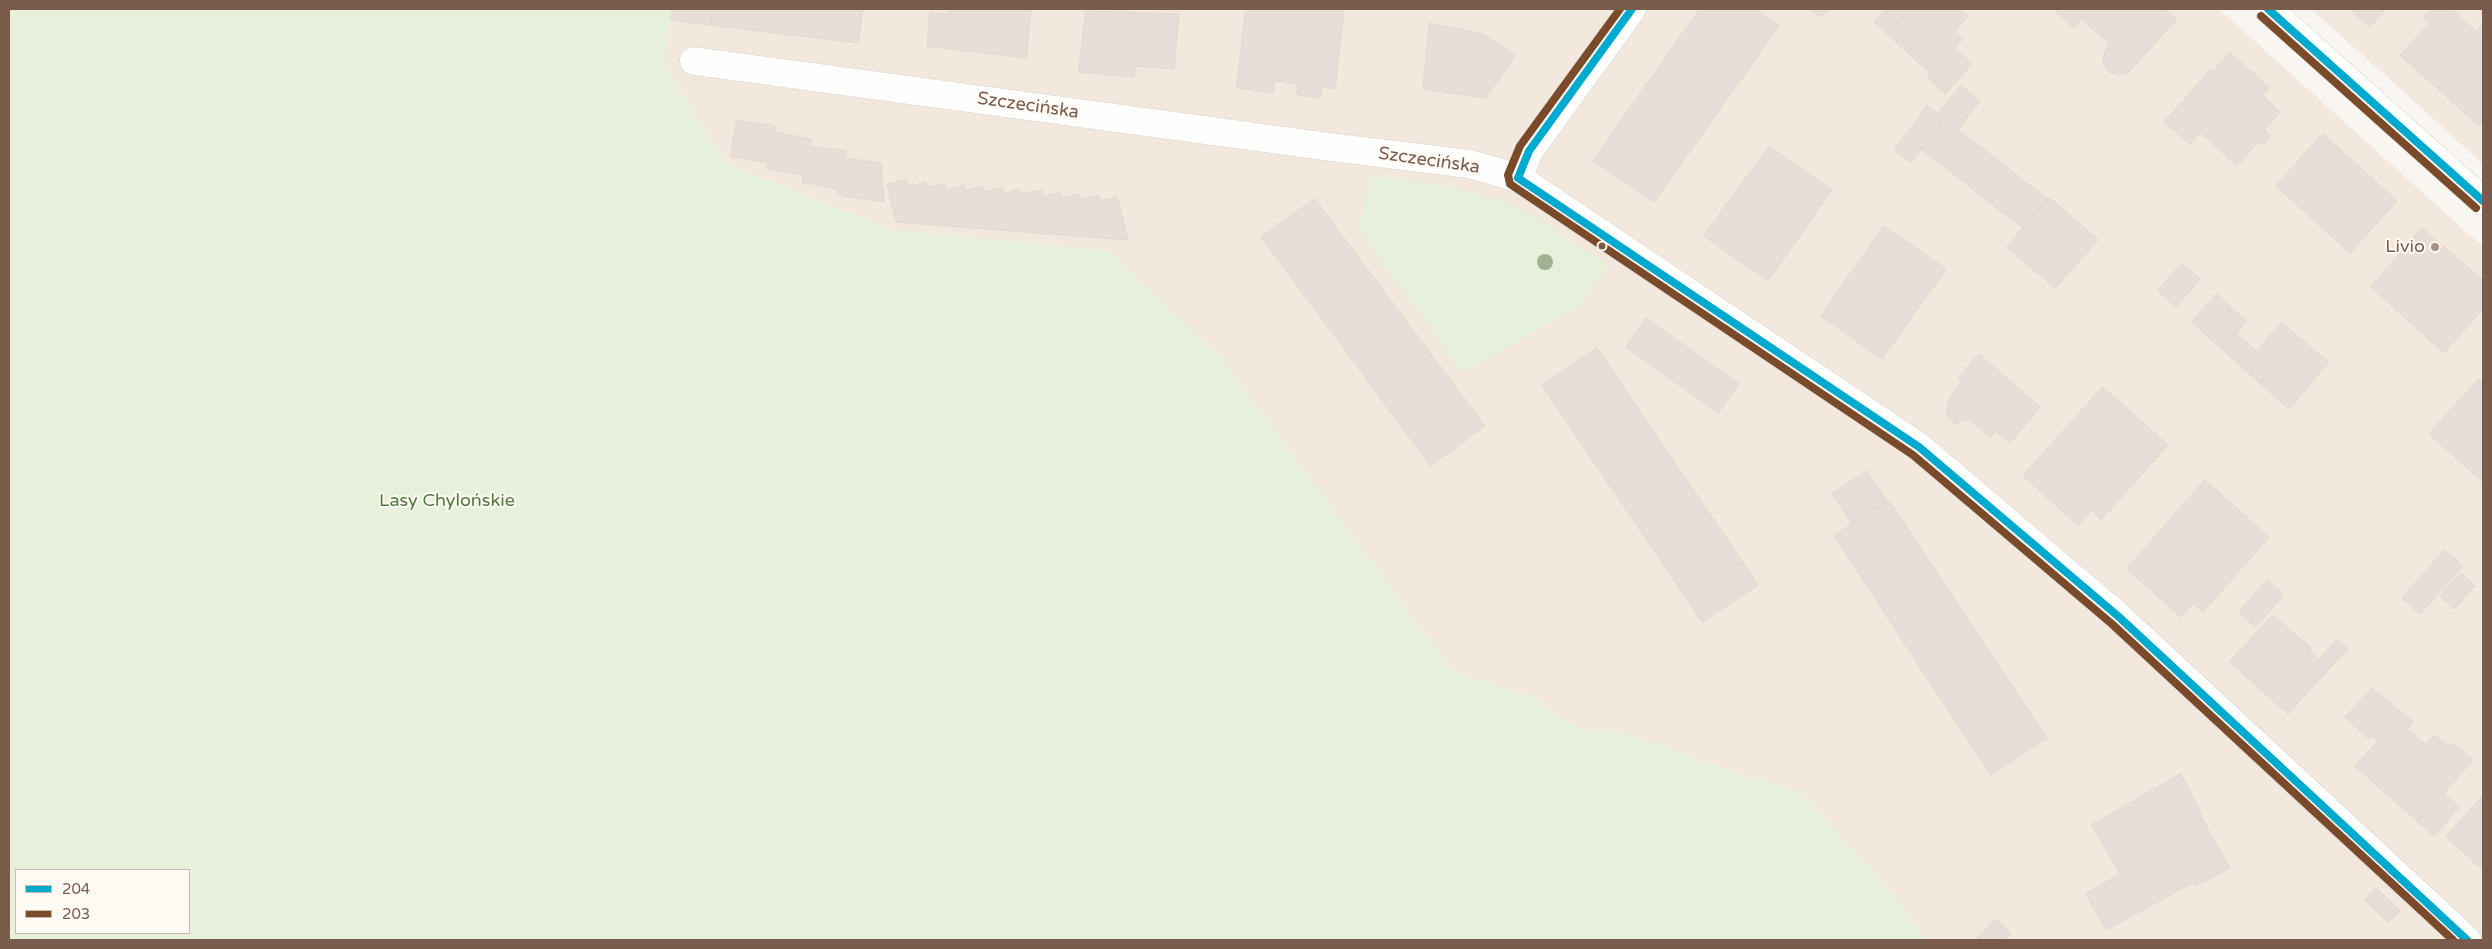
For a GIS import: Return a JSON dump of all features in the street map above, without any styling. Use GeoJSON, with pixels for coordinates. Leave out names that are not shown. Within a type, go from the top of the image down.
{"type":"FeatureCollection","features":[{"type":"Feature","properties":{"kind":"street"},"geometry":{"type":"LineString","coordinates":[[1518,178],[1529,151],[1632,9]]}},
{"type":"Feature","properties":{"kind":"street"},"geometry":{"type":"LineString","coordinates":[[2268,9],[2483,201]]}},
{"type":"Feature","properties":{"kind":"street","name":"Szczecińska"},"geometry":{"type":"LineString","coordinates":[[694,61],[1320,146],[1470,164],[1518,178],[1919,448],[2119,617],[2467,940]]}},
{"type":"Feature","properties":{"kind":"shaded area"},"geometry":{"type":"Polygon","coordinates":[[[670,9],[2219,9],[2483,247],[2483,940],[1926,940],[1896,898],[1801,792],[1728,770],[1626,733],[1580,730],[1531,696],[1454,673],[1221,358],[1107,250],[892,230],[728,164],[664,67],[670,9]]]}},
{"type":"Feature","properties":{"kind":"shaded area"},"geometry":{"type":"Polygon","coordinates":[[[2311,9],[2483,9],[2483,164],[2405,93],[2311,9]]]}},
{"type":"Feature","properties":{"kind":"green space","name":"Lasy Chylońskie"},"geometry":{"type":"Polygon","coordinates":[[[9,9],[670,9],[664,68],[728,164],[892,230],[1107,250],[1221,358],[1454,673],[1531,696],[1580,730],[1626,733],[1728,770],[1801,792],[1896,898],[1926,940],[9,940],[9,9]]]}},
{"type":"Feature","properties":{"kind":"green space"},"geometry":{"type":"Polygon","coordinates":[[[1369,176],[1409,180],[1468,191],[1506,204],[1546,224],[1608,266],[1581,305],[1462,372],[1359,230],[1369,176]]]}},
{"type":"Feature","properties":{"kind":"building"},"geometry":{"type":"Polygon","coordinates":[[[673,9],[712,9],[711,25],[671,20],[673,9]]]}},
{"type":"Feature","properties":{"kind":"building"},"geometry":{"type":"Polygon","coordinates":[[[712,9],[863,9],[858,43],[711,25],[712,9]]]}},
{"type":"Feature","properties":{"kind":"building"},"geometry":{"type":"Polygon","coordinates":[[[950,9],[1031,9],[1026,58],[927,46],[930,13],[949,14],[950,9]]]}},
{"type":"Feature","properties":{"kind":"building"},"geometry":{"type":"Polygon","coordinates":[[[1246,9],[1344,9],[1335,89],[1322,87],[1320,98],[1297,95],[1298,84],[1275,81],[1273,93],[1237,88],[1246,9]]]}},
{"type":"Feature","properties":{"kind":"building"},"geometry":{"type":"Polygon","coordinates":[[[1700,9],[1755,9],[1779,26],[1654,202],[1593,161],[1700,9]]]}},
{"type":"Feature","properties":{"kind":"building"},"geometry":{"type":"Polygon","coordinates":[[[1810,9],[1829,9],[1821,17],[1810,9]]]}},
{"type":"Feature","properties":{"kind":"building"},"geometry":{"type":"Polygon","coordinates":[[[1886,9],[1910,9],[1891,30],[1933,70],[1930,73],[1874,22],[1886,9]]]}},
{"type":"Feature","properties":{"kind":"building"},"geometry":{"type":"Polygon","coordinates":[[[1910,9],[1960,9],[1968,16],[1955,32],[1963,39],[1955,48],[1972,64],[1945,94],[1927,77],[1933,70],[1891,30],[1910,9]]]}},
{"type":"Feature","properties":{"kind":"building"},"geometry":{"type":"Polygon","coordinates":[[[2059,9],[2088,9],[2074,28],[2056,12],[2059,9]]]}},
{"type":"Feature","properties":{"kind":"building"},"geometry":{"type":"Polygon","coordinates":[[[2088,9],[2166,9],[2177,19],[2129,72],[2119,75],[2109,72],[2104,65],[2103,57],[2109,44],[2080,17],[2088,9]]]}},
{"type":"Feature","properties":{"kind":"building"},"geometry":{"type":"Polygon","coordinates":[[[2350,9],[2386,9],[2370,27],[2350,9]]]}},
{"type":"Feature","properties":{"kind":"building"},"geometry":{"type":"Polygon","coordinates":[[[2432,9],[2451,9],[2476,32],[2483,24],[2483,37],[2438,89],[2400,55],[2430,23],[2424,17],[2432,9]]]}},
{"type":"Feature","properties":{"kind":"building"},"geometry":{"type":"Polygon","coordinates":[[[1086,11],[1179,14],[1174,69],[1135,66],[1134,77],[1079,72],[1086,11]]]}},
{"type":"Feature","properties":{"kind":"building"},"geometry":{"type":"Polygon","coordinates":[[[1430,23],[1483,34],[1516,55],[1485,98],[1423,89],[1430,23]]]}},
{"type":"Feature","properties":{"kind":"building"},"geometry":{"type":"Polygon","coordinates":[[[2483,37],[2483,121],[2479,126],[2438,89],[2483,37]]]}},
{"type":"Feature","properties":{"kind":"building"},"geometry":{"type":"Polygon","coordinates":[[[2230,53],[2270,88],[2263,95],[2280,112],[2264,130],[2271,136],[2263,145],[2258,142],[2237,166],[2200,132],[2190,144],[2164,122],[2211,69],[2213,71],[2230,53]]]}},
{"type":"Feature","properties":{"kind":"building"},"geometry":{"type":"Polygon","coordinates":[[[1961,86],[1980,101],[1958,130],[1938,115],[1961,86]]]}},
{"type":"Feature","properties":{"kind":"building"},"geometry":{"type":"Polygon","coordinates":[[[1927,106],[1944,119],[1911,163],[1895,150],[1927,106]]]}},
{"type":"Feature","properties":{"kind":"building"},"geometry":{"type":"Polygon","coordinates":[[[1944,119],[2048,199],[2023,228],[1921,149],[1944,119]]]}},
{"type":"Feature","properties":{"kind":"building"},"geometry":{"type":"Polygon","coordinates":[[[737,120],[775,126],[774,132],[811,139],[810,146],[846,151],[845,158],[881,163],[884,202],[837,195],[838,189],[802,182],[803,175],[767,169],[767,162],[731,157],[737,120]]]}},
{"type":"Feature","properties":{"kind":"building"},"geometry":{"type":"Polygon","coordinates":[[[2323,134],[2397,201],[2350,253],[2276,186],[2323,134]]]}},
{"type":"Feature","properties":{"kind":"building"},"geometry":{"type":"Polygon","coordinates":[[[1769,147],[1832,190],[1768,281],[1704,236],[1769,147]]]}},
{"type":"Feature","properties":{"kind":"building"},"geometry":{"type":"Polygon","coordinates":[[[907,180],[908,187],[925,182],[927,188],[945,183],[947,190],[964,185],[966,191],[983,186],[985,192],[1002,188],[1004,194],[1019,189],[1021,195],[1041,190],[1043,197],[1060,192],[1062,198],[1079,194],[1081,200],[1099,195],[1101,201],[1117,197],[1128,240],[896,222],[887,185],[907,180]]]}},
{"type":"Feature","properties":{"kind":"building"},"geometry":{"type":"Polygon","coordinates":[[[2049,197],[2098,240],[2055,288],[2007,247],[2049,197]]]}},
{"type":"Feature","properties":{"kind":"building"},"geometry":{"type":"Polygon","coordinates":[[[1315,199],[1485,426],[1431,466],[1261,237],[1315,199]]]}},
{"type":"Feature","properties":{"kind":"building"},"geometry":{"type":"Polygon","coordinates":[[[1884,226],[1946,269],[1882,359],[1821,316],[1884,226]]]}},
{"type":"Feature","properties":{"kind":"building"},"geometry":{"type":"Polygon","coordinates":[[[2422,228],[2483,280],[2483,309],[2444,353],[2371,287],[2422,228]]]}},
{"type":"Feature","properties":{"kind":"building"},"geometry":{"type":"Polygon","coordinates":[[[2182,263],[2200,279],[2176,307],[2158,291],[2182,263]]]}},
{"type":"Feature","properties":{"kind":"building"},"geometry":{"type":"Polygon","coordinates":[[[2217,294],[2232,308],[2207,336],[2192,322],[2217,294]]]}},
{"type":"Feature","properties":{"kind":"building"},"geometry":{"type":"Polygon","coordinates":[[[2232,308],[2247,321],[2222,349],[2207,336],[2232,308]]]}},
{"type":"Feature","properties":{"kind":"building"},"geometry":{"type":"Polygon","coordinates":[[[1646,318],[1739,384],[1718,413],[1626,347],[1646,318]]]}},
{"type":"Feature","properties":{"kind":"building"},"geometry":{"type":"Polygon","coordinates":[[[2282,322],[2298,337],[2260,383],[2243,368],[2282,322]]]}},
{"type":"Feature","properties":{"kind":"building"},"geometry":{"type":"Polygon","coordinates":[[[2236,333],[2257,352],[2243,368],[2222,349],[2236,333]]]}},
{"type":"Feature","properties":{"kind":"building"},"geometry":{"type":"Polygon","coordinates":[[[2298,337],[2329,362],[2289,409],[2260,383],[2298,337]]]}},
{"type":"Feature","properties":{"kind":"building"},"geometry":{"type":"Polygon","coordinates":[[[1597,348],[1758,585],[1702,622],[1542,385],[1597,348]]]}},
{"type":"Feature","properties":{"kind":"building"},"geometry":{"type":"Polygon","coordinates":[[[1979,354],[2040,407],[2010,443],[1995,431],[1991,437],[1968,419],[1955,424],[1946,415],[1949,405],[1947,402],[1961,382],[1958,379],[1979,354]]]}},
{"type":"Feature","properties":{"kind":"building"},"geometry":{"type":"Polygon","coordinates":[[[2479,379],[2483,383],[2483,482],[2429,434],[2479,379]]]}},
{"type":"Feature","properties":{"kind":"building"},"geometry":{"type":"Polygon","coordinates":[[[2103,387],[2168,445],[2101,520],[2091,510],[2078,525],[2023,476],[2103,387]]]}},
{"type":"Feature","properties":{"kind":"building"},"geometry":{"type":"Polygon","coordinates":[[[1867,471],[1887,501],[1852,524],[1832,494],[1867,471]]]}},
{"type":"Feature","properties":{"kind":"building"},"geometry":{"type":"Polygon","coordinates":[[[2205,480],[2269,537],[2203,612],[2193,603],[2181,617],[2127,569],[2205,480]]]}},
{"type":"Feature","properties":{"kind":"building"},"geometry":{"type":"Polygon","coordinates":[[[1889,500],[2047,738],[1991,775],[1834,536],[1889,500]]]}},
{"type":"Feature","properties":{"kind":"building"},"geometry":{"type":"Polygon","coordinates":[[[2445,550],[2463,566],[2420,614],[2402,598],[2445,550]]]}},
{"type":"Feature","properties":{"kind":"building"},"geometry":{"type":"Polygon","coordinates":[[[2461,573],[2475,586],[2454,609],[2440,596],[2461,573]]]}},
{"type":"Feature","properties":{"kind":"building"},"geometry":{"type":"Polygon","coordinates":[[[2267,580],[2284,595],[2255,627],[2239,612],[2267,580]]]}},
{"type":"Feature","properties":{"kind":"building"},"geometry":{"type":"Polygon","coordinates":[[[2273,615],[2311,648],[2309,651],[2329,669],[2288,714],[2230,662],[2273,615]]]}},
{"type":"Feature","properties":{"kind":"building"},"geometry":{"type":"Polygon","coordinates":[[[2338,639],[2348,649],[2329,669],[2319,660],[2338,639]]]}},
{"type":"Feature","properties":{"kind":"building"},"geometry":{"type":"Polygon","coordinates":[[[2372,688],[2413,722],[2407,729],[2426,745],[2434,735],[2449,747],[2453,743],[2473,760],[2418,822],[2355,766],[2378,741],[2372,736],[2369,739],[2345,718],[2372,688]]]}},
{"type":"Feature","properties":{"kind":"building"},"geometry":{"type":"Polygon","coordinates":[[[2181,774],[2202,814],[2200,815],[2230,868],[2196,886],[2194,882],[2106,930],[2086,894],[2120,874],[2092,825],[2181,774]]]}},
{"type":"Feature","properties":{"kind":"building"},"geometry":{"type":"Polygon","coordinates":[[[2443,793],[2459,807],[2434,836],[2418,822],[2443,793]]]}},
{"type":"Feature","properties":{"kind":"building"},"geometry":{"type":"Polygon","coordinates":[[[2483,796],[2483,870],[2446,837],[2483,796]]]}},
{"type":"Feature","properties":{"kind":"building"},"geometry":{"type":"Polygon","coordinates":[[[2376,888],[2400,911],[2388,922],[2365,900],[2376,888]]]}},
{"type":"Feature","properties":{"kind":"building"},"geometry":{"type":"Polygon","coordinates":[[[1996,919],[2011,933],[2004,940],[1976,940],[1996,919]]]}},
{"type":"Feature","properties":{"kind":"transit line","name":"203"},"geometry":{"type":"LineString","coordinates":[[1620,9],[1520,146],[1508,175],[1510,184],[1913,455],[2112,624],[2453,940]]}},
{"type":"Feature","properties":{"kind":"transit line","name":"204"},"geometry":{"type":"LineString","coordinates":[[1518,178],[1529,151],[1632,9]]}},
{"type":"Feature","properties":{"kind":"transit line","name":"204"},"geometry":{"type":"LineString","coordinates":[[2268,9],[2483,201]]}},
{"type":"Feature","properties":{"kind":"transit line","name":"203"},"geometry":{"type":"LineString","coordinates":[[2261,16],[2476,208]]}},
{"type":"Feature","properties":{"kind":"transit line","name":"204"},"geometry":{"type":"LineString","coordinates":[[1518,178],[1919,447],[2119,617],[2467,940]]}},
{"type":"Feature","properties":{"kind":"place","name":"Livio"},"geometry":{"type":"Point","coordinates":[2435,247]}}]}
